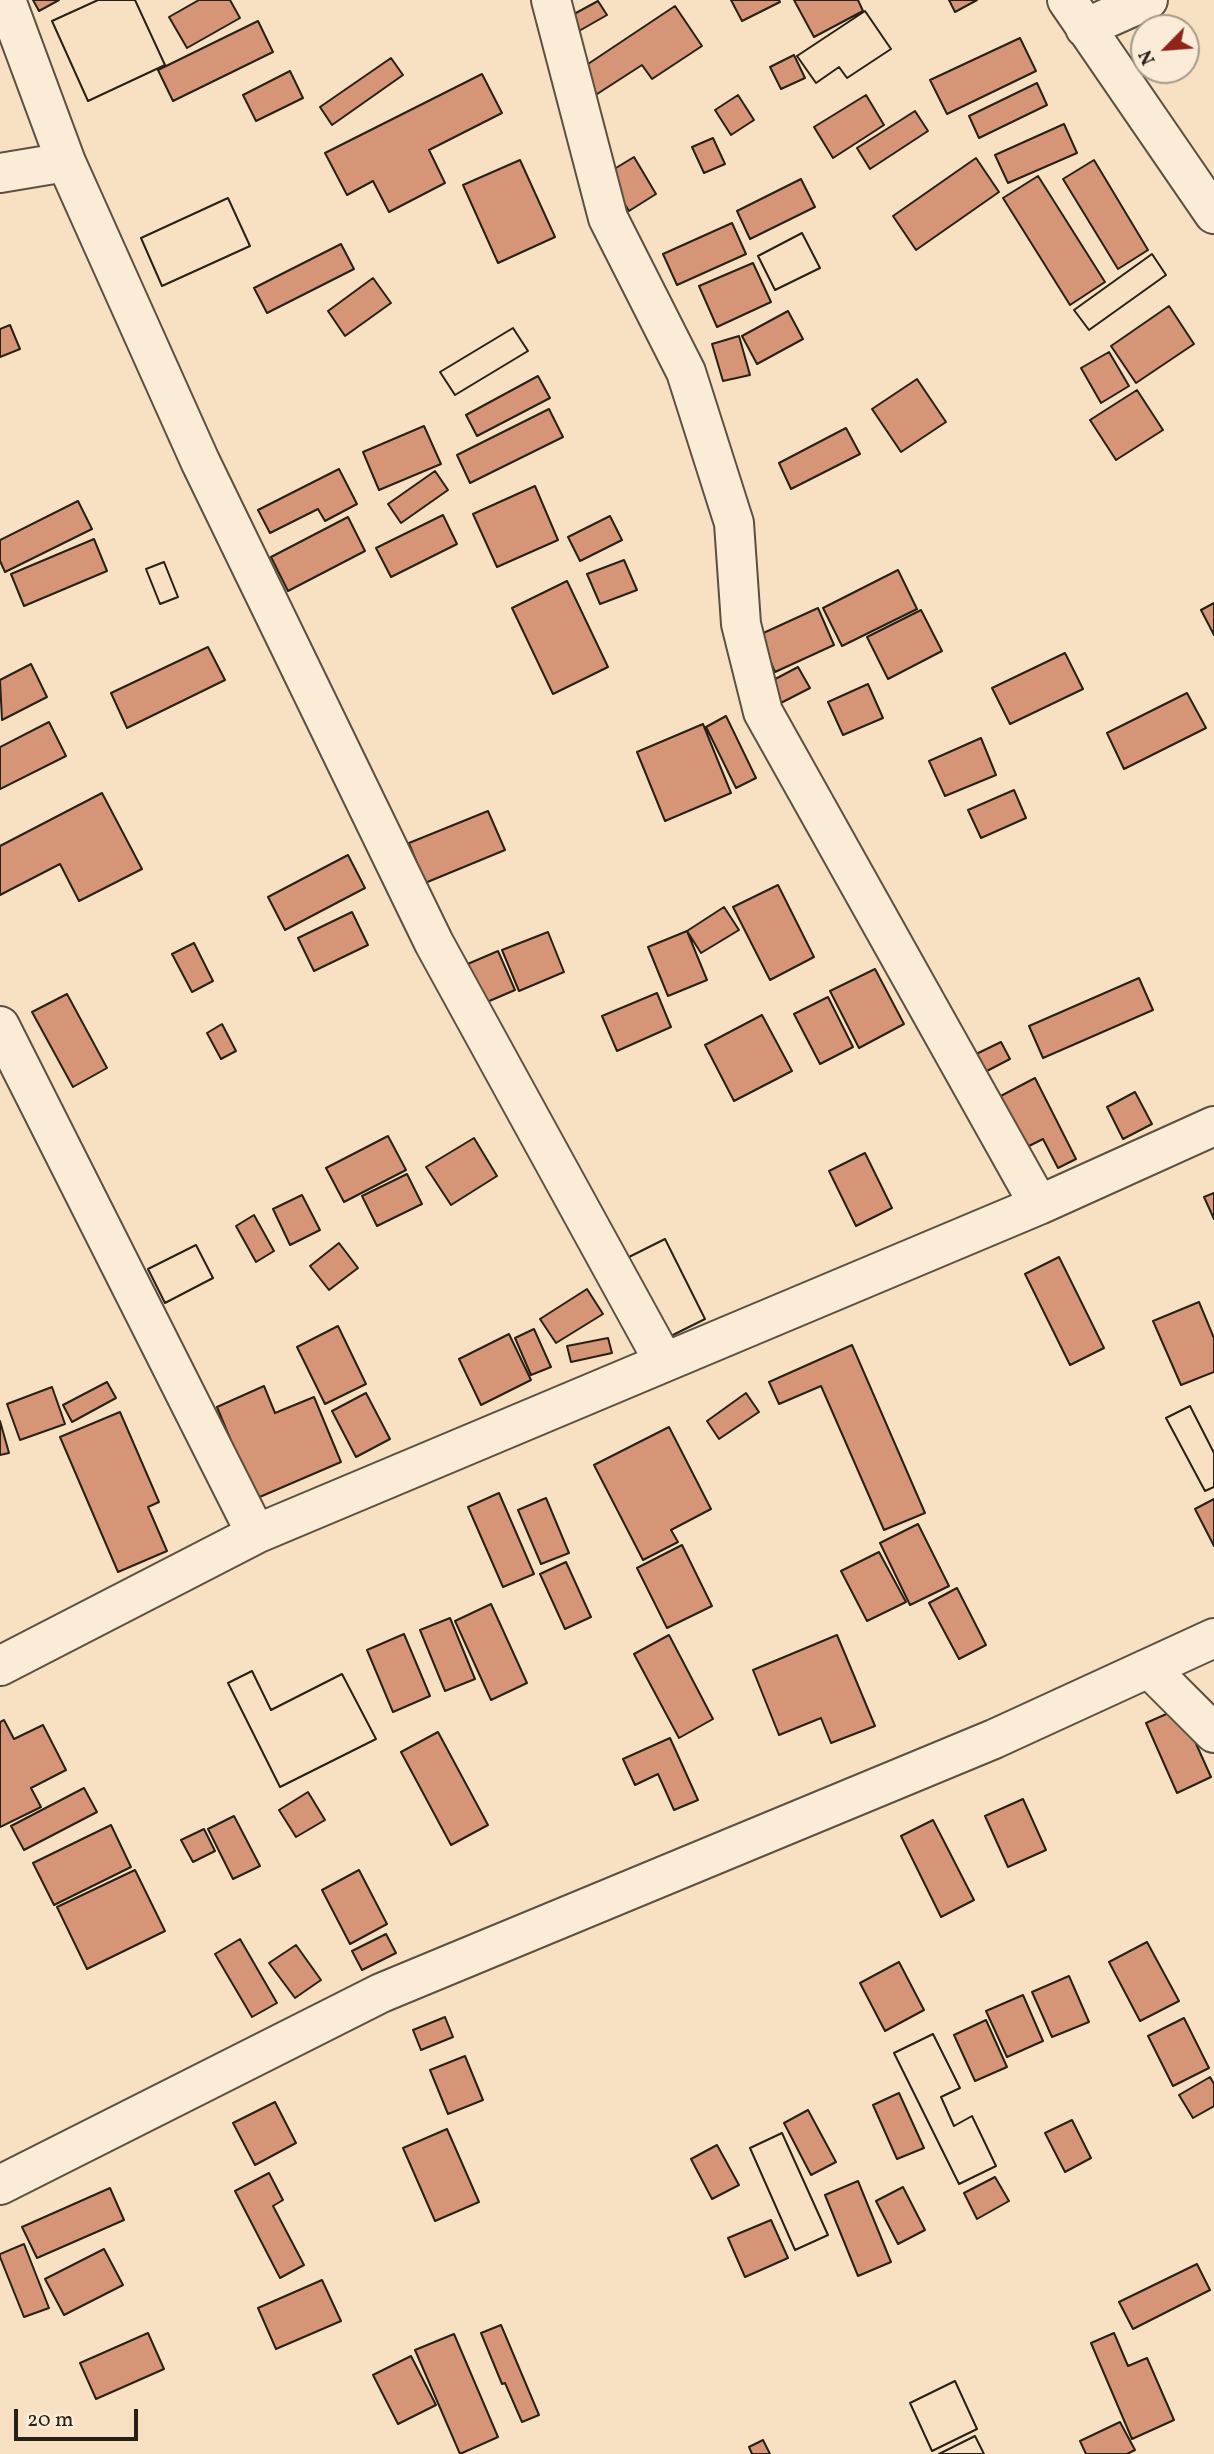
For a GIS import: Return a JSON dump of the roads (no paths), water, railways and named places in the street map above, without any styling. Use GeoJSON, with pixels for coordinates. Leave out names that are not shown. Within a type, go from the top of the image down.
{"type":"FeatureCollection","features":[{"type":"Feature","properties":{"kind":"street"},"geometry":{"type":"LineString","coordinates":[[6,0],[66,162],[200,461],[434,943],[664,1362]]}},
{"type":"Feature","properties":{"kind":"street"},"geometry":{"type":"LineString","coordinates":[[551,0],[608,218],[686,372],[734,523],[741,624],[763,712],[1039,1205]]}},
{"type":"Feature","properties":{"kind":"street"},"geometry":{"type":"LineString","coordinates":[[1148,0],[1076,14],[1214,214]]}},
{"type":"Feature","properties":{"kind":"street"},"geometry":{"type":"LineString","coordinates":[[0,173],[66,162]]}},
{"type":"Feature","properties":{"kind":"street"},"geometry":{"type":"LineString","coordinates":[[0,1026],[256,1534]]}},
{"type":"Feature","properties":{"kind":"street"},"geometry":{"type":"LineString","coordinates":[[0,1666],[256,1534],[1039,1205],[1214,1126]]}},
{"type":"Feature","properties":{"kind":"street"},"geometry":{"type":"LineString","coordinates":[[0,2185],[381,1993],[994,1739],[1214,1638]]}},
{"type":"Feature","properties":{"kind":"street"},"geometry":{"type":"LineString","coordinates":[[1149,1668],[1214,1733]]}}]}
